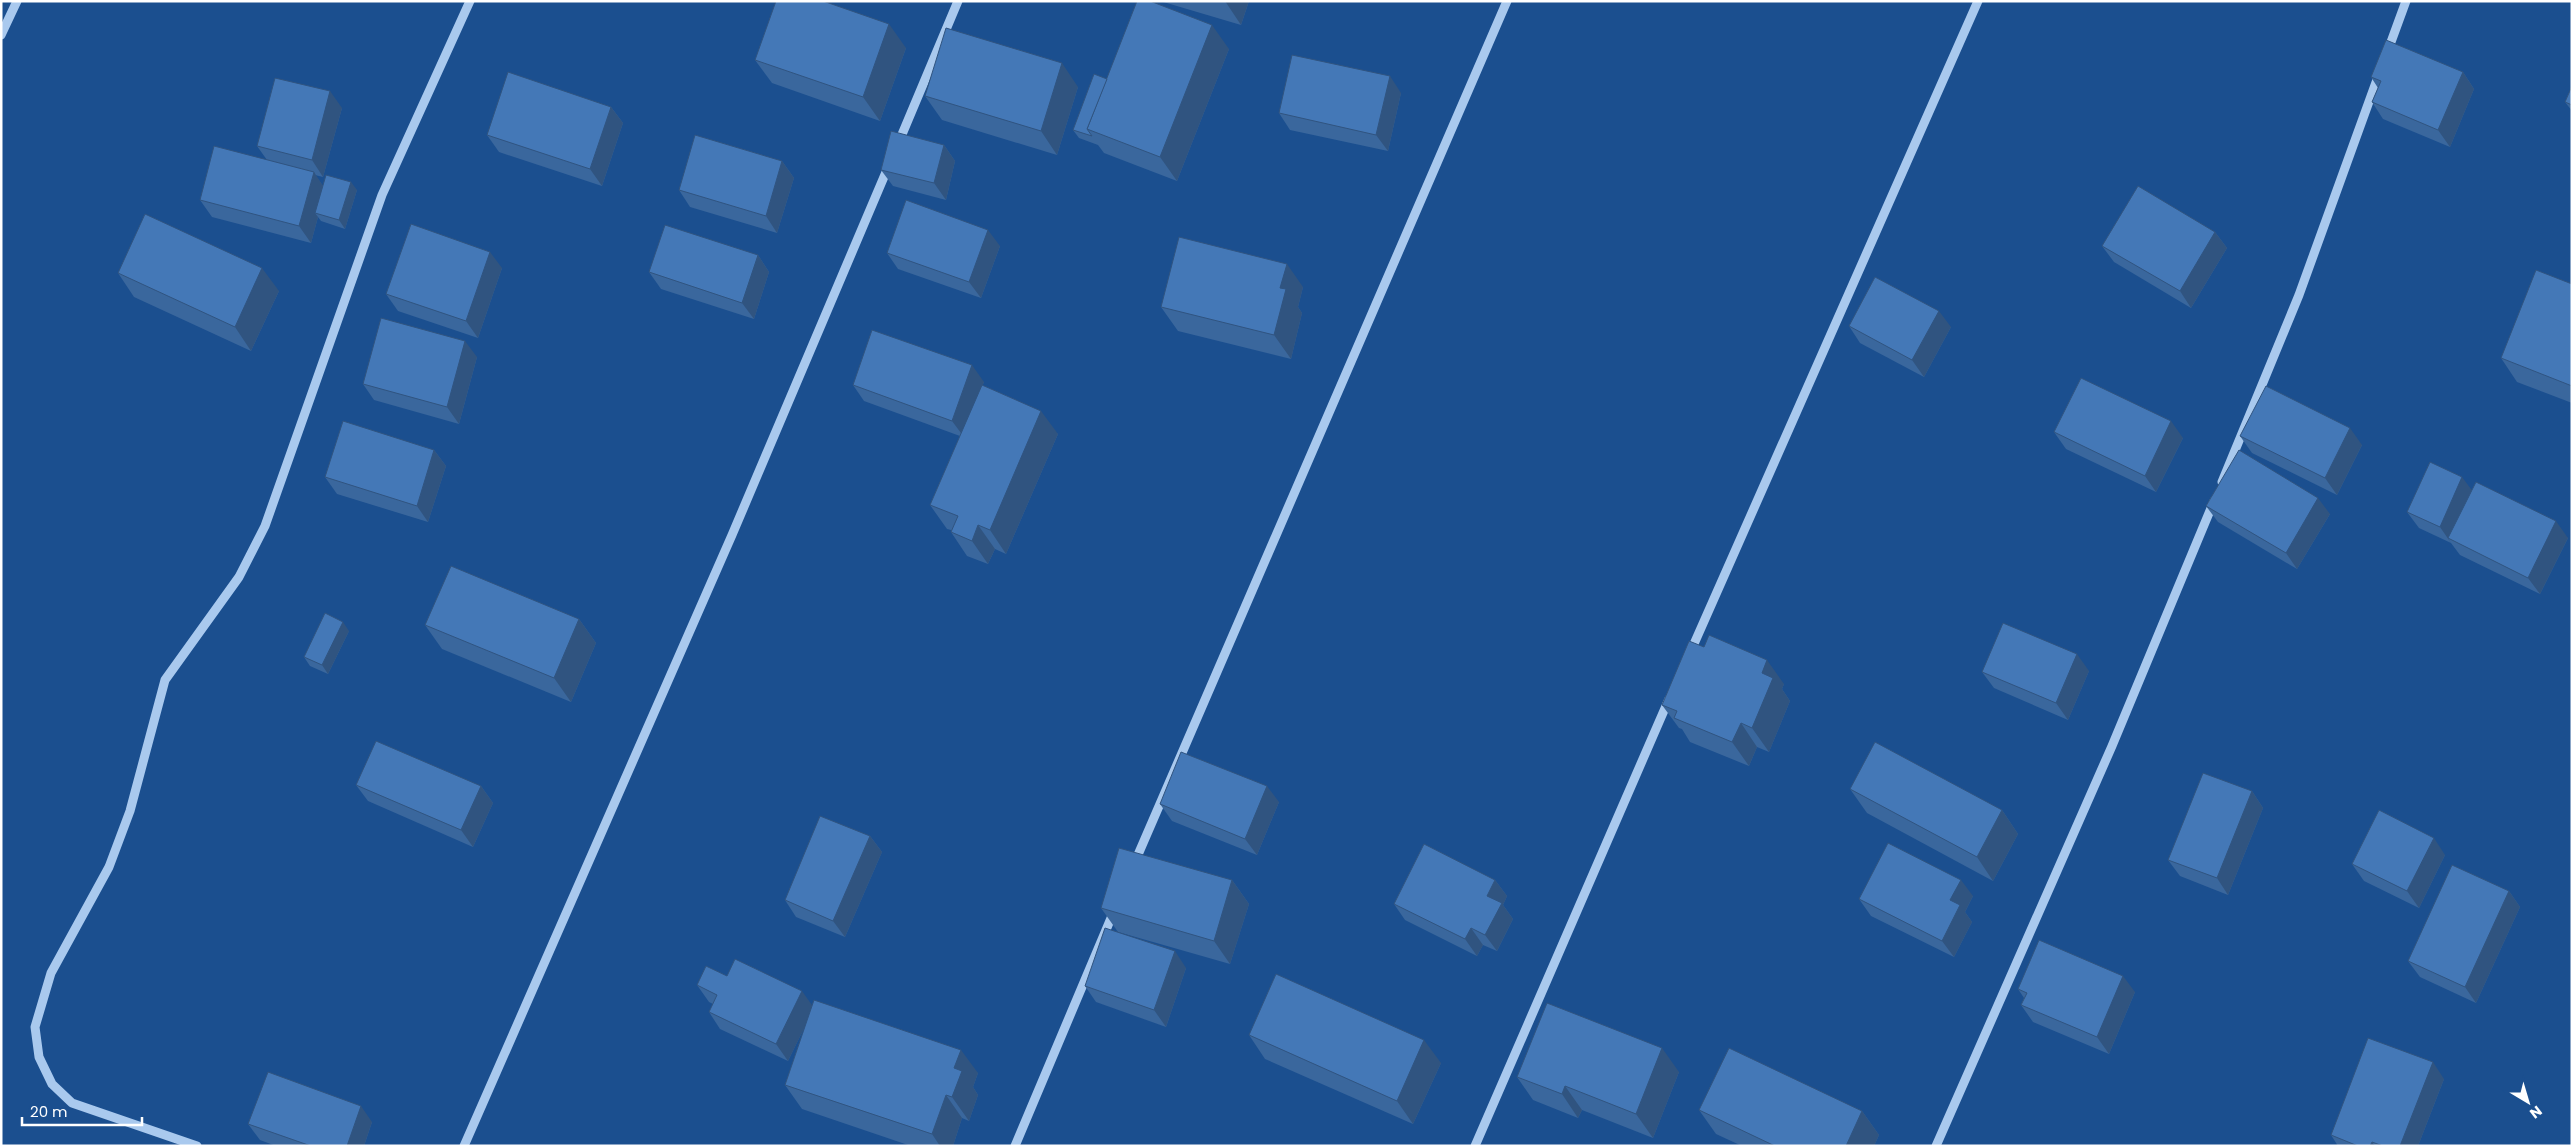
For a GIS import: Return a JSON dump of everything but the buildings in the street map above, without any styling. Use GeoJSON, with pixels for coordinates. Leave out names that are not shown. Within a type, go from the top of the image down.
{"type":"FeatureCollection","features":[{"type":"Feature","properties":{"kind":"street"},"geometry":{"type":"LineString","coordinates":[[1,35],[17,1]]}},
{"type":"Feature","properties":{"kind":"street"},"geometry":{"type":"LineString","coordinates":[[196,1146],[72,1103],[52,1084],[39,1057],[35,1027],[52,973],[109,868],[130,811],[165,680],[239,577],[265,526],[382,195],[470,1]]}},
{"type":"Feature","properties":{"kind":"street"},"geometry":{"type":"LineString","coordinates":[[464,1146],[736,526],[958,1]]}},
{"type":"Feature","properties":{"kind":"street"},"geometry":{"type":"LineString","coordinates":[[1129,876],[1507,1]]}},
{"type":"Feature","properties":{"kind":"street"},"geometry":{"type":"LineString","coordinates":[[1684,665],[1978,1]]}},
{"type":"Feature","properties":{"kind":"street"},"geometry":{"type":"LineString","coordinates":[[1936,1146],[2112,746],[2296,304],[2406,1]]}},
{"type":"Feature","properties":{"kind":"street"},"geometry":{"type":"LineString","coordinates":[[1475,1146],[1672,692]]}},
{"type":"Feature","properties":{"kind":"street"},"geometry":{"type":"LineString","coordinates":[[1015,1146],[1118,903]]}}]}
